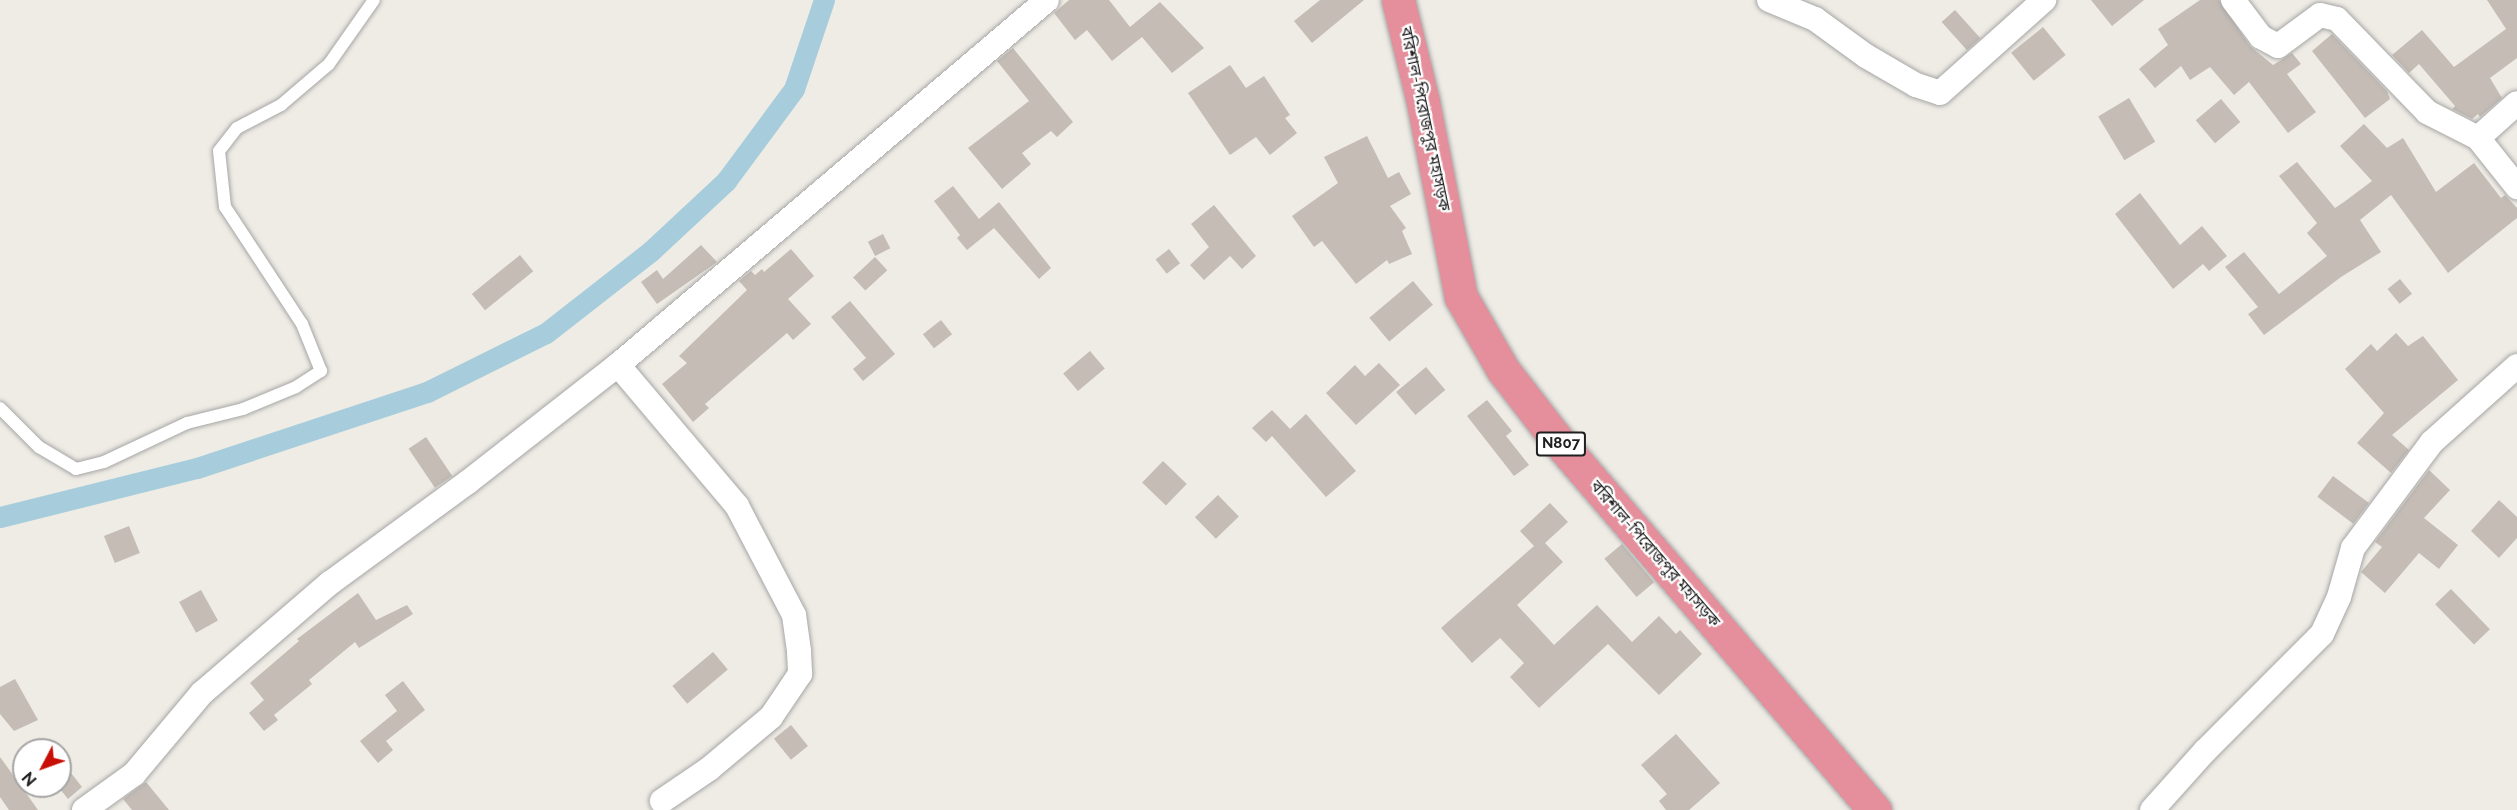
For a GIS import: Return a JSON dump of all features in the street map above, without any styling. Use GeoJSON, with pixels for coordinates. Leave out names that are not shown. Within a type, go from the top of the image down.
{"type":"FeatureCollection","features":[{"type":"Feature","properties":{"kind":"highway","name":"বরিশাল-পিরোজপুর মহাসড়ক"},"geometry":{"type":"LineString","coordinates":[[1398,0],[1461,297],[1503,370],[1554,436],[1875,810]]}},
{"type":"Feature","properties":{"kind":"street"},"geometry":{"type":"LineString","coordinates":[[84,810],[134,774],[202,693],[330,583],[468,482],[618,365],[1047,0]]}},
{"type":"Feature","properties":{"kind":"street"},"geometry":{"type":"LineString","coordinates":[[1769,0],[1815,19],[1876,62],[1916,85],[1940,93],[2044,0]]}},
{"type":"Feature","properties":{"kind":"street"},"geometry":{"type":"LineString","coordinates":[[2233,0],[2261,37],[2278,46],[2320,15],[2337,19],[2427,112],[2478,138],[2517,187]]}},
{"type":"Feature","properties":{"kind":"street"},"geometry":{"type":"LineString","coordinates":[[2478,138],[2517,104]]}},
{"type":"Feature","properties":{"kind":"street"},"geometry":{"type":"LineString","coordinates":[[618,365],[737,506],[794,615],[800,652],[800,674],[771,717],[709,769],[662,801]]}},
{"type":"Feature","properties":{"kind":"street"},"geometry":{"type":"LineString","coordinates":[[2152,810],[2205,751],[2322,634],[2339,597],[2353,548],[2432,442],[2517,366]]}},
{"type":"Feature","properties":{"kind":"lane"},"geometry":{"type":"LineString","coordinates":[[0,408],[39,447],[76,469],[104,462],[187,423],[243,409],[296,387],[321,371],[302,324],[225,207],[219,151],[237,128],[281,105],[329,64],[374,0]]}},
{"type":"Feature","properties":{"kind":"building"},"geometry":{"type":"Polygon","coordinates":[[[1069,0],[1109,0],[1130,27],[1160,2],[1204,48],[1172,73],[1142,37],[1112,61],[1087,30],[1075,40],[1054,13],[1069,0]]]}},
{"type":"Feature","properties":{"kind":"building"},"geometry":{"type":"Polygon","coordinates":[[[1320,0],[1364,0],[1312,43],[1294,21],[1320,0]]]}},
{"type":"Feature","properties":{"kind":"building"},"geometry":{"type":"Polygon","coordinates":[[[2091,0],[2144,0],[2112,26],[2091,0]]]}},
{"type":"Feature","properties":{"kind":"building"},"geometry":{"type":"Polygon","coordinates":[[[2200,0],[2219,0],[2250,46],[2273,65],[2292,53],[2301,64],[2287,74],[2316,112],[2288,133],[2249,82],[2234,95],[2210,67],[2190,80],[2181,66],[2155,88],[2139,69],[2168,45],[2158,29],[2200,0]]]}},
{"type":"Feature","properties":{"kind":"building"},"geometry":{"type":"Polygon","coordinates":[[[2487,0],[2517,0],[2517,58],[2490,78],[2502,98],[2480,117],[2478,114],[2472,119],[2452,109],[2455,106],[2419,64],[2409,73],[2392,55],[2422,30],[2454,67],[2506,29],[2487,0]]]}},
{"type":"Feature","properties":{"kind":"building"},"geometry":{"type":"Polygon","coordinates":[[[1955,10],[1980,38],[1967,50],[1942,22],[1955,10]]]}},
{"type":"Feature","properties":{"kind":"building"},"geometry":{"type":"Polygon","coordinates":[[[2043,27],[2066,55],[2034,81],[2011,53],[2043,27]]]}},
{"type":"Feature","properties":{"kind":"building"},"geometry":{"type":"Polygon","coordinates":[[[2332,34],[2387,91],[2390,99],[2365,118],[2312,51],[2332,34]]]}},
{"type":"Feature","properties":{"kind":"building"},"geometry":{"type":"Polygon","coordinates":[[[1013,48],[1073,122],[1057,137],[1051,131],[1022,153],[1031,164],[1002,189],[968,148],[1029,101],[997,61],[1013,48]]]}},
{"type":"Feature","properties":{"kind":"building"},"geometry":{"type":"Polygon","coordinates":[[[1230,65],[1246,88],[1264,76],[1290,115],[1285,118],[1297,133],[1270,155],[1256,137],[1230,155],[1188,93],[1230,65]]]}},
{"type":"Feature","properties":{"kind":"building"},"geometry":{"type":"Polygon","coordinates":[[[2129,98],[2155,142],[2124,160],[2098,117],[2129,98]]]}},
{"type":"Feature","properties":{"kind":"building"},"geometry":{"type":"Polygon","coordinates":[[[2221,99],[2240,122],[2215,143],[2196,120],[2221,99]]]}},
{"type":"Feature","properties":{"kind":"building"},"geometry":{"type":"Polygon","coordinates":[[[2364,124],[2387,148],[2403,138],[2436,192],[2474,163],[2501,198],[2505,195],[2517,208],[2517,218],[2448,273],[2391,195],[2360,220],[2381,252],[2341,277],[2264,335],[2248,314],[2258,307],[2225,267],[2244,252],[2279,294],[2327,256],[2307,233],[2317,223],[2279,176],[2297,162],[2335,208],[2372,181],[2340,146],[2364,124]]]}},
{"type":"Feature","properties":{"kind":"building"},"geometry":{"type":"Polygon","coordinates":[[[1367,136],[1388,178],[1399,172],[1411,194],[1390,206],[1406,228],[1402,231],[1412,254],[1389,264],[1387,260],[1356,284],[1322,241],[1314,247],[1292,216],[1338,183],[1324,157],[1367,136]]]}},
{"type":"Feature","properties":{"kind":"building"},"geometry":{"type":"Polygon","coordinates":[[[953,186],[979,219],[999,202],[1051,268],[1039,279],[994,228],[967,250],[957,238],[960,235],[934,201],[953,186]]]}},
{"type":"Feature","properties":{"kind":"building"},"geometry":{"type":"Polygon","coordinates":[[[2140,193],[2180,245],[2202,226],[2227,256],[2209,271],[2203,264],[2173,289],[2115,214],[2140,193]]]}},
{"type":"Feature","properties":{"kind":"building"},"geometry":{"type":"Polygon","coordinates":[[[1214,205],[1256,256],[1242,269],[1230,256],[1204,280],[1190,265],[1209,247],[1191,224],[1214,205]]]}},
{"type":"Feature","properties":{"kind":"building"},"geometry":{"type":"Polygon","coordinates":[[[883,234],[890,248],[875,256],[868,242],[883,234]]]}},
{"type":"Feature","properties":{"kind":"building"},"geometry":{"type":"Polygon","coordinates":[[[701,245],[717,262],[657,304],[641,282],[657,270],[663,279],[701,245]]]}},
{"type":"Feature","properties":{"kind":"building"},"geometry":{"type":"Polygon","coordinates":[[[791,249],[814,276],[788,299],[811,324],[793,340],[787,333],[705,404],[709,408],[693,422],[662,384],[687,363],[679,356],[747,290],[739,281],[751,271],[755,275],[762,269],[764,272],[791,249]]]}},
{"type":"Feature","properties":{"kind":"building"},"geometry":{"type":"Polygon","coordinates":[[[1169,249],[1180,263],[1167,274],[1156,259],[1169,249]]]}},
{"type":"Feature","properties":{"kind":"building"},"geometry":{"type":"Polygon","coordinates":[[[520,255],[533,271],[485,310],[472,294],[520,255]]]}},
{"type":"Feature","properties":{"kind":"building"},"geometry":{"type":"Polygon","coordinates":[[[875,257],[887,270],[865,291],[853,277],[875,257]]]}},
{"type":"Feature","properties":{"kind":"building"},"geometry":{"type":"Polygon","coordinates":[[[2400,279],[2412,294],[2400,304],[2388,289],[2400,279]]]}},
{"type":"Feature","properties":{"kind":"building"},"geometry":{"type":"Polygon","coordinates":[[[1413,281],[1433,305],[1389,341],[1369,318],[1413,281]]]}},
{"type":"Feature","properties":{"kind":"building"},"geometry":{"type":"Polygon","coordinates":[[[850,301],[895,354],[863,381],[853,369],[866,358],[831,317],[850,301]]]}},
{"type":"Feature","properties":{"kind":"building"},"geometry":{"type":"Polygon","coordinates":[[[941,320],[952,334],[934,348],[923,334],[941,320]]]}},
{"type":"Feature","properties":{"kind":"building"},"geometry":{"type":"Polygon","coordinates":[[[2396,333],[2408,346],[2423,336],[2458,380],[2392,435],[2409,450],[2391,473],[2357,443],[2384,413],[2345,369],[2371,344],[2377,351],[2396,333]]]}},
{"type":"Feature","properties":{"kind":"building"},"geometry":{"type":"Polygon","coordinates":[[[1090,351],[1105,369],[1078,391],[1063,373],[1090,351]]]}},
{"type":"Feature","properties":{"kind":"building"},"geometry":{"type":"Polygon","coordinates":[[[1379,363],[1400,385],[1356,425],[1326,393],[1355,365],[1365,376],[1379,363]]]}},
{"type":"Feature","properties":{"kind":"building"},"geometry":{"type":"Polygon","coordinates":[[[1426,367],[1445,390],[1415,415],[1396,392],[1426,367]]]}},
{"type":"Feature","properties":{"kind":"building"},"geometry":{"type":"Polygon","coordinates":[[[1487,400],[1512,431],[1506,436],[1529,465],[1514,476],[1467,416],[1487,400]]]}},
{"type":"Feature","properties":{"kind":"building"},"geometry":{"type":"Polygon","coordinates":[[[1272,410],[1290,429],[1306,414],[1356,471],[1326,497],[1272,436],[1266,442],[1252,428],[1272,410]]]}},
{"type":"Feature","properties":{"kind":"building"},"geometry":{"type":"Polygon","coordinates":[[[426,437],[452,476],[435,488],[409,449],[426,437]]]}},
{"type":"Feature","properties":{"kind":"building"},"geometry":{"type":"Polygon","coordinates":[[[1163,461],[1187,484],[1166,506],[1142,483],[1163,461]]]}},
{"type":"Feature","properties":{"kind":"building"},"geometry":{"type":"Polygon","coordinates":[[[2429,470],[2450,490],[2424,518],[2458,545],[2439,569],[2419,553],[2385,593],[2361,572],[2382,547],[2375,542],[2429,470]]]}},
{"type":"Feature","properties":{"kind":"building"},"geometry":{"type":"Polygon","coordinates":[[[2333,476],[2369,503],[2353,524],[2317,497],[2333,476]]]}},
{"type":"Feature","properties":{"kind":"building"},"geometry":{"type":"Polygon","coordinates":[[[1218,495],[1239,517],[1216,539],[1195,517],[1218,495]]]}},
{"type":"Feature","properties":{"kind":"building"},"geometry":{"type":"Polygon","coordinates":[[[2499,500],[2517,517],[2517,538],[2499,558],[2471,531],[2499,500]]]}},
{"type":"Feature","properties":{"kind":"building"},"geometry":{"type":"Polygon","coordinates":[[[1550,503],[1568,522],[1545,543],[1563,562],[1517,605],[1554,645],[1597,605],[1632,642],[1659,616],[1676,634],[1680,630],[1702,654],[1659,695],[1608,644],[1539,708],[1510,677],[1524,663],[1500,638],[1472,663],[1441,628],[1534,546],[1520,531],[1550,503]]]}},
{"type":"Feature","properties":{"kind":"building"},"geometry":{"type":"Polygon","coordinates":[[[129,526],[140,553],[115,563],[104,536],[129,526]]]}},
{"type":"Feature","properties":{"kind":"building"},"geometry":{"type":"Polygon","coordinates":[[[1622,544],[1654,582],[1637,597],[1604,559],[1622,544]]]}},
{"type":"Feature","properties":{"kind":"building"},"geometry":{"type":"Polygon","coordinates":[[[2451,589],[2490,629],[2474,645],[2435,604],[2451,589]]]}},
{"type":"Feature","properties":{"kind":"building"},"geometry":{"type":"Polygon","coordinates":[[[201,590],[218,621],[196,633],[179,602],[201,590]]]}},
{"type":"Feature","properties":{"kind":"building"},"geometry":{"type":"Polygon","coordinates":[[[358,593],[376,620],[407,605],[413,614],[359,648],[355,642],[309,680],[312,684],[274,715],[278,720],[264,731],[249,713],[264,700],[250,683],[299,641],[297,639],[358,593]]]}},
{"type":"Feature","properties":{"kind":"building"},"geometry":{"type":"Polygon","coordinates":[[[713,652],[728,670],[687,704],[672,686],[713,652]]]}},
{"type":"Feature","properties":{"kind":"building"},"geometry":{"type":"Polygon","coordinates":[[[15,679],[38,720],[14,731],[0,714],[0,687],[15,679]]]}},
{"type":"Feature","properties":{"kind":"building"},"geometry":{"type":"Polygon","coordinates":[[[403,681],[425,710],[386,741],[393,750],[378,763],[360,741],[397,711],[385,695],[403,681]]]}},
{"type":"Feature","properties":{"kind":"building"},"geometry":{"type":"Polygon","coordinates":[[[791,725],[808,746],[791,760],[774,739],[791,725]]]}},
{"type":"Feature","properties":{"kind":"building"},"geometry":{"type":"Polygon","coordinates":[[[1676,734],[1720,783],[1689,810],[1666,810],[1659,801],[1667,794],[1641,765],[1676,734]]]}},
{"type":"Feature","properties":{"kind":"building"},"geometry":{"type":"Polygon","coordinates":[[[0,757],[12,774],[12,798],[29,798],[38,810],[9,810],[0,797],[0,757]]]}},
{"type":"Feature","properties":{"kind":"building"},"geometry":{"type":"Polygon","coordinates":[[[72,774],[82,787],[72,796],[72,774]]]}},
{"type":"Feature","properties":{"kind":"building"},"geometry":{"type":"Polygon","coordinates":[[[146,782],[169,810],[132,810],[123,799],[146,782]]]}},
{"type":"Feature","properties":{"kind":"waterway"},"geometry":{"type":"LineString","coordinates":[[0,517],[197,468],[427,392],[546,333],[651,251],[726,181],[794,89],[824,0]]}}]}
